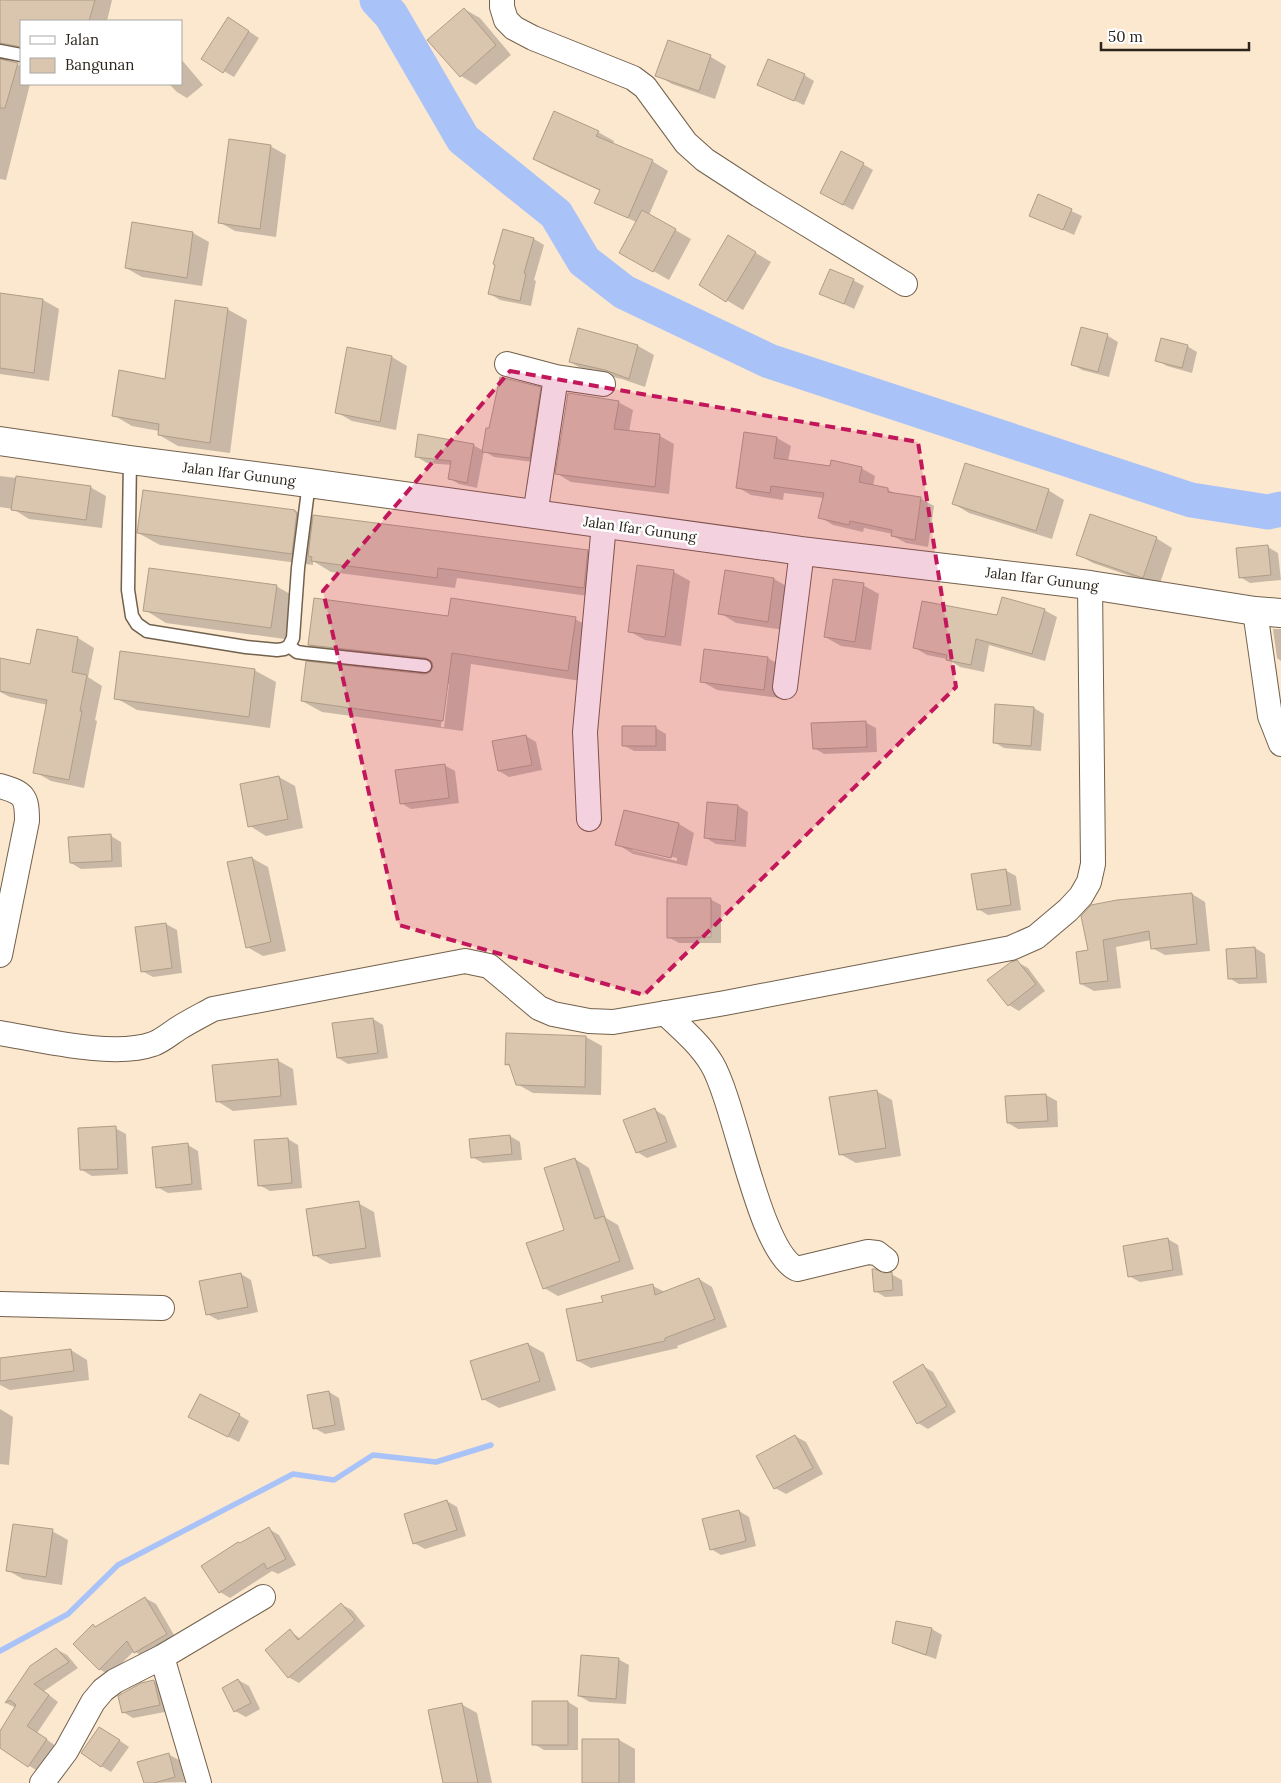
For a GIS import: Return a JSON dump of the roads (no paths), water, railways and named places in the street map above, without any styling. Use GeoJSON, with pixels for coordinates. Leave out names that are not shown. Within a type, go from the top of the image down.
{"type":"FeatureCollection","features":[{"type":"Feature","properties":{"kind":"street"},"geometry":{"type":"LineString","coordinates":[[502,0],[506,20],[514,28],[633,78],[645,87],[686,143],[705,160],[904,284]]}},
{"type":"Feature","properties":{"kind":"street"},"geometry":{"type":"LineString","coordinates":[[507,364],[556,377],[602,384]]}},
{"type":"Feature","properties":{"kind":"street"},"geometry":{"type":"LineString","coordinates":[[535,515],[556,377]]}},
{"type":"Feature","properties":{"kind":"street","name":"Jalan Ifar Gunung"},"geometry":{"type":"LineString","coordinates":[[0,441],[802,551],[1090,585],[1268,612]]}},
{"type":"Feature","properties":{"kind":"street"},"geometry":{"type":"LineString","coordinates":[[589,819],[585,732],[604,524]]}},
{"type":"Feature","properties":{"kind":"street"},"geometry":{"type":"LineString","coordinates":[[786,686],[802,551]]}},
{"type":"Feature","properties":{"kind":"street"},"geometry":{"type":"LineString","coordinates":[[0,1033],[71,1046],[132,1049],[154,1044],[192,1019],[213,1009],[465,961],[489,966],[539,1008],[553,1014],[589,1021],[613,1022],[725,1003],[1011,948],[1036,937],[1068,910],[1081,896],[1089,882],[1093,864],[1090,585]]}},
{"type":"Feature","properties":{"kind":"street"},"geometry":{"type":"LineString","coordinates":[[1268,612],[1270,716],[1281,744]]}},
{"type":"Feature","properties":{"kind":"street"},"geometry":{"type":"LineString","coordinates":[[0,786],[18,792],[25,798],[27,807],[27,821],[0,955]]}},
{"type":"Feature","properties":{"kind":"street"},"geometry":{"type":"LineString","coordinates":[[666,1013],[693,1040],[712,1064],[724,1091],[765,1222],[780,1253],[790,1266],[797,1269],[868,1252],[877,1253],[886,1260]]}},
{"type":"Feature","properties":{"kind":"street"},"geometry":{"type":"LineString","coordinates":[[0,1304],[162,1308]]}},
{"type":"Feature","properties":{"kind":"street"},"geometry":{"type":"LineString","coordinates":[[42,1783],[66,1751],[93,1702],[103,1690],[134,1670],[162,1657],[263,1597]]}},
{"type":"Feature","properties":{"kind":"street"},"geometry":{"type":"LineString","coordinates":[[162,1657],[199,1783]]}},
{"type":"Feature","properties":{"kind":"lane"},"geometry":{"type":"LineString","coordinates":[[0,50],[20,55]]}},
{"type":"Feature","properties":{"kind":"lane"},"geometry":{"type":"LineString","coordinates":[[130,460],[128,590],[134,622],[147,631],[246,647],[284,649],[289,646],[293,638],[298,568],[309,483]]}},
{"type":"Feature","properties":{"kind":"lane"},"geometry":{"type":"LineString","coordinates":[[289,646],[297,652],[425,666]]}},
{"type":"Feature","properties":{"kind":"waterway"},"geometry":{"type":"LineString","coordinates":[[377,0],[391,15],[463,139],[556,214],[584,261],[624,292],[769,361],[1191,500],[1268,512],[1281,509]]}},
{"type":"Feature","properties":{"kind":"waterway"},"geometry":{"type":"LineString","coordinates":[[0,1651],[68,1614],[118,1565],[293,1474],[334,1480],[373,1455],[436,1462],[491,1445]]}}]}
